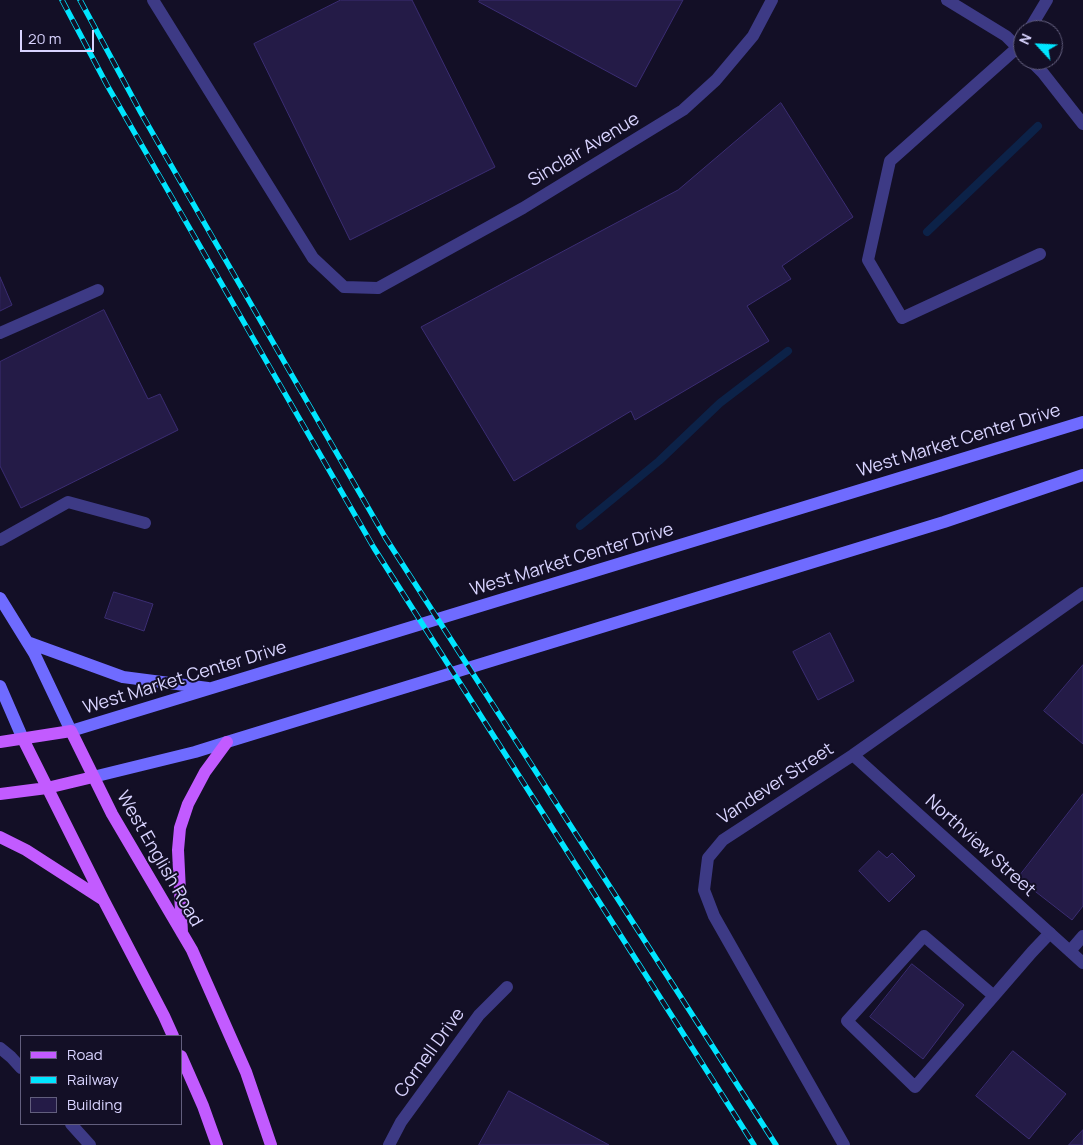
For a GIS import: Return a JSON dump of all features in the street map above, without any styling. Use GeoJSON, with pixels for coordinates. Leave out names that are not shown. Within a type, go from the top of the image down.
{"type":"FeatureCollection","features":[{"type":"Feature","properties":{"kind":"main road","name":"West Market Center Drive"},"geometry":{"type":"LineString","coordinates":[[71,731],[1083,422]]}},
{"type":"Feature","properties":{"kind":"main road"},"geometry":{"type":"LineString","coordinates":[[0,794],[47,788],[94,778],[195,752],[934,525],[1083,475]]}},
{"type":"Feature","properties":{"kind":"main road","name":"West English Road"},"geometry":{"type":"LineString","coordinates":[[0,598],[34,654],[112,814],[192,950],[246,1072],[271,1145]]}},
{"type":"Feature","properties":{"kind":"main road"},"geometry":{"type":"LineString","coordinates":[[27,642],[123,678],[213,688]]}},
{"type":"Feature","properties":{"kind":"main road"},"geometry":{"type":"LineString","coordinates":[[0,686],[22,739],[172,1035]]}},
{"type":"Feature","properties":{"kind":"main road"},"geometry":{"type":"LineString","coordinates":[[0,742],[71,731]]}},
{"type":"Feature","properties":{"kind":"main road"},"geometry":{"type":"LineString","coordinates":[[182,935],[178,850],[180,828],[188,804],[205,772],[227,742]]}},
{"type":"Feature","properties":{"kind":"main road"},"geometry":{"type":"LineString","coordinates":[[0,837],[26,850],[103,899]]}},
{"type":"Feature","properties":{"kind":"main road"},"geometry":{"type":"LineString","coordinates":[[182,1058],[203,1106],[217,1145]]}},
{"type":"Feature","properties":{"kind":"street","name":"Sinclair Avenue"},"geometry":{"type":"LineString","coordinates":[[153,0],[313,258],[344,287],[378,288],[523,208],[683,110],[716,80],[753,36],[772,0]]}},
{"type":"Feature","properties":{"kind":"street"},"geometry":{"type":"LineString","coordinates":[[947,0],[1013,41]]}},
{"type":"Feature","properties":{"kind":"street"},"geometry":{"type":"LineString","coordinates":[[1035,20],[1047,0]]}},
{"type":"Feature","properties":{"kind":"street"},"geometry":{"type":"LineString","coordinates":[[1013,54],[890,161],[868,260],[902,318],[1040,254]]}},
{"type":"Feature","properties":{"kind":"street"},"geometry":{"type":"LineString","coordinates":[[1040,70],[1083,124]]}},
{"type":"Feature","properties":{"kind":"street"},"geometry":{"type":"LineString","coordinates":[[0,333],[98,290]]}},
{"type":"Feature","properties":{"kind":"street"},"geometry":{"type":"LineString","coordinates":[[0,540],[68,502],[145,523]]}},
{"type":"Feature","properties":{"kind":"street","name":"Vandever Street"},"geometry":{"type":"LineString","coordinates":[[844,1145],[714,916],[704,890],[708,858],[723,840],[853,754],[1083,593]]}},
{"type":"Feature","properties":{"kind":"street","name":"Northview Street"},"geometry":{"type":"LineString","coordinates":[[853,754],[1083,962]]}},
{"type":"Feature","properties":{"kind":"street"},"geometry":{"type":"LineString","coordinates":[[994,996],[924,936],[847,1021],[915,1087],[1050,933]]}},
{"type":"Feature","properties":{"kind":"street"},"geometry":{"type":"LineString","coordinates":[[1070,952],[1083,936]]}},
{"type":"Feature","properties":{"kind":"street","name":"Cornell Drive"},"geometry":{"type":"LineString","coordinates":[[389,1145],[401,1122],[456,1047],[480,1015],[507,987]]}},
{"type":"Feature","properties":{"kind":"street"},"geometry":{"type":"LineString","coordinates":[[0,1048],[20,1067]]}},
{"type":"Feature","properties":{"kind":"street"},"geometry":{"type":"LineString","coordinates":[[72,1125],[90,1145]]}},
{"type":"Feature","properties":{"kind":"building"},"geometry":{"type":"Polygon","coordinates":[[[341,0],[412,0],[495,167],[350,240],[254,44],[341,0]]]}},
{"type":"Feature","properties":{"kind":"building"},"geometry":{"type":"Polygon","coordinates":[[[480,0],[683,0],[636,87],[479,2],[480,0]]]}},
{"type":"Feature","properties":{"kind":"building"},"geometry":{"type":"Polygon","coordinates":[[[781,103],[853,217],[782,266],[791,279],[747,306],[769,341],[635,420],[631,411],[514,481],[421,327],[678,190],[781,103]]]}},
{"type":"Feature","properties":{"kind":"building"},"geometry":{"type":"Polygon","coordinates":[[[0,277],[12,305],[0,311],[0,277]]]}},
{"type":"Feature","properties":{"kind":"building"},"geometry":{"type":"Polygon","coordinates":[[[104,310],[148,399],[160,394],[178,430],[21,508],[0,466],[0,362],[104,310]]]}},
{"type":"Feature","properties":{"kind":"building"},"geometry":{"type":"Polygon","coordinates":[[[114,592],[153,604],[144,631],[105,618],[114,592]]]}},
{"type":"Feature","properties":{"kind":"building"},"geometry":{"type":"Polygon","coordinates":[[[830,633],[854,681],[818,700],[793,652],[830,633]]]}},
{"type":"Feature","properties":{"kind":"building"},"geometry":{"type":"Polygon","coordinates":[[[1083,665],[1083,744],[1044,711],[1083,665]]]}},
{"type":"Feature","properties":{"kind":"building"},"geometry":{"type":"Polygon","coordinates":[[[1083,794],[1083,906],[1072,920],[1018,878],[1083,794]]]}},
{"type":"Feature","properties":{"kind":"building"},"geometry":{"type":"Polygon","coordinates":[[[879,851],[887,858],[892,853],[915,876],[889,902],[859,871],[879,851]]]}},
{"type":"Feature","properties":{"kind":"building"},"geometry":{"type":"Polygon","coordinates":[[[912,964],[964,1005],[923,1059],[870,1017],[912,964]]]}},
{"type":"Feature","properties":{"kind":"building"},"geometry":{"type":"Polygon","coordinates":[[[1013,1051],[1066,1094],[1029,1139],[976,1096],[1013,1051]]]}},
{"type":"Feature","properties":{"kind":"building"},"geometry":{"type":"Polygon","coordinates":[[[509,1091],[609,1145],[479,1145],[509,1091]]]}},
{"type":"Feature","properties":{"kind":"building"},"geometry":{"type":"Polygon","coordinates":[[[1083,1130],[1083,1145],[1069,1145],[1083,1130]]]}},
{"type":"Feature","properties":{"kind":"waterway"},"geometry":{"type":"LineString","coordinates":[[927,232],[1038,126]]}},
{"type":"Feature","properties":{"kind":"waterway"},"geometry":{"type":"LineString","coordinates":[[580,526],[659,461],[720,403],[788,351]]}},
{"type":"Feature","properties":{"kind":"railway"},"geometry":{"type":"LineString","coordinates":[[62,0],[107,85],[374,548],[754,1145]]}},
{"type":"Feature","properties":{"kind":"railway"},"geometry":{"type":"LineString","coordinates":[[80,0],[141,113],[385,537],[776,1145]]}}]}
